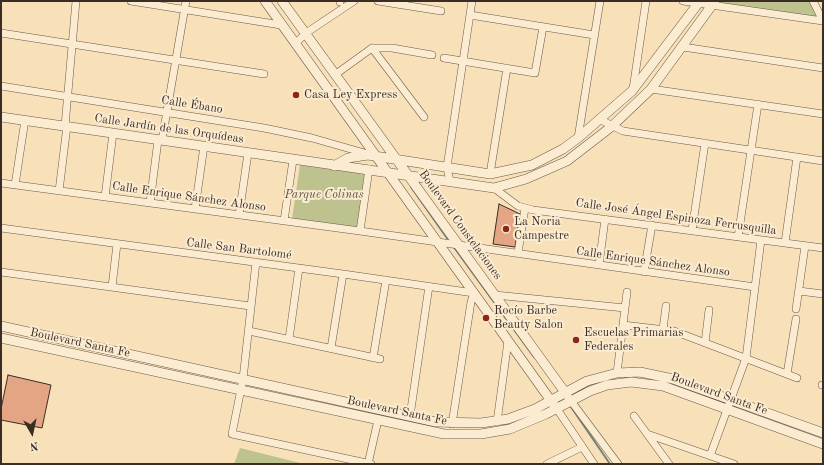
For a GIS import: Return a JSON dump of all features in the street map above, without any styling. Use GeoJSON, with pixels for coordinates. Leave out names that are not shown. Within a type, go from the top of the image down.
{"type":"FeatureCollection","features":[{"type":"Feature","properties":{"kind":"street"},"geometry":{"type":"LineString","coordinates":[[59,191],[76,1]]}},
{"type":"Feature","properties":{"kind":"street"},"geometry":{"type":"LineString","coordinates":[[131,1],[282,25]]}},
{"type":"Feature","properties":{"kind":"street"},"geometry":{"type":"LineString","coordinates":[[150,203],[160,140],[167,112],[186,1]]}},
{"type":"Feature","properties":{"kind":"street","name":"Boulevard Constelaciones"},"geometry":{"type":"LineString","coordinates":[[265,1],[378,157],[386,172],[495,295],[558,396],[618,464]]}},
{"type":"Feature","properties":{"kind":"street","name":"Boulevard Constelaciones"},"geometry":{"type":"LineString","coordinates":[[282,1],[409,176],[449,244],[474,293],[508,341],[564,404],[582,447],[594,464]]}},
{"type":"Feature","properties":{"kind":"street"},"geometry":{"type":"LineString","coordinates":[[296,43],[341,3],[354,1]]}},
{"type":"Feature","properties":{"kind":"street"},"geometry":{"type":"LineString","coordinates":[[378,1],[441,12]]}},
{"type":"Feature","properties":{"kind":"street"},"geometry":{"type":"LineString","coordinates":[[426,9],[427,1]]}},
{"type":"Feature","properties":{"kind":"street"},"geometry":{"type":"LineString","coordinates":[[450,182],[447,167],[472,1]]}},
{"type":"Feature","properties":{"kind":"street"},"geometry":{"type":"LineString","coordinates":[[578,138],[600,1]]}},
{"type":"Feature","properties":{"kind":"street"},"geometry":{"type":"LineString","coordinates":[[632,91],[646,1]]}},
{"type":"Feature","properties":{"kind":"street"},"geometry":{"type":"LineString","coordinates":[[683,1],[714,3],[823,21]]}},
{"type":"Feature","properties":{"kind":"street"},"geometry":{"type":"LineString","coordinates":[[813,1],[823,21]]}},
{"type":"Feature","properties":{"kind":"street"},"geometry":{"type":"LineString","coordinates":[[334,166],[348,158],[368,155],[490,174],[532,165],[558,152],[578,138],[632,91],[699,2]]}},
{"type":"Feature","properties":{"kind":"street"},"geometry":{"type":"LineString","coordinates":[[494,188],[539,174],[567,161],[612,127],[651,89],[714,3]]}},
{"type":"Feature","properties":{"kind":"street"},"geometry":{"type":"LineString","coordinates":[[470,15],[594,35]]}},
{"type":"Feature","properties":{"kind":"street"},"geometry":{"type":"LineString","coordinates":[[444,58],[535,72],[543,27]]}},
{"type":"Feature","properties":{"kind":"street"},"geometry":{"type":"LineString","coordinates":[[1,34],[264,74]]}},
{"type":"Feature","properties":{"kind":"street"},"geometry":{"type":"LineString","coordinates":[[683,47],[823,68]]}},
{"type":"Feature","properties":{"kind":"street"},"geometry":{"type":"LineString","coordinates":[[372,48],[424,117]]}},
{"type":"Feature","properties":{"kind":"street"},"geometry":{"type":"LineString","coordinates":[[336,74],[372,48],[392,48],[432,55]]}},
{"type":"Feature","properties":{"kind":"street"},"geometry":{"type":"LineString","coordinates":[[490,174],[507,68]]}},
{"type":"Feature","properties":{"kind":"street","name":"Calle Ébano"},"geometry":{"type":"LineString","coordinates":[[1,86],[264,128],[312,138],[378,157]]}},
{"type":"Feature","properties":{"kind":"street"},"geometry":{"type":"LineString","coordinates":[[651,89],[823,114]]}},
{"type":"Feature","properties":{"kind":"street"},"geometry":{"type":"LineString","coordinates":[[738,237],[758,104]]}},
{"type":"Feature","properties":{"kind":"street","name":"Calle Jardín de las Orquídeas"},"geometry":{"type":"LineString","coordinates":[[1,116],[334,166],[369,169],[494,188]]}},
{"type":"Feature","properties":{"kind":"street"},"geometry":{"type":"LineString","coordinates":[[15,185],[25,120]]}},
{"type":"Feature","properties":{"kind":"street"},"geometry":{"type":"LineString","coordinates":[[600,120],[623,132],[823,161]]}},
{"type":"Feature","properties":{"kind":"street"},"geometry":{"type":"LineString","coordinates":[[105,197],[113,133]]}},
{"type":"Feature","properties":{"kind":"street"},"geometry":{"type":"LineString","coordinates":[[692,230],[705,143]]}},
{"type":"Feature","properties":{"kind":"street"},"geometry":{"type":"LineString","coordinates":[[195,209],[204,146]]}},
{"type":"Feature","properties":{"kind":"street"},"geometry":{"type":"LineString","coordinates":[[239,215],[248,153]]}},
{"type":"Feature","properties":{"kind":"street"},"geometry":{"type":"LineString","coordinates":[[785,243],[797,157]]}},
{"type":"Feature","properties":{"kind":"street"},"geometry":{"type":"LineString","coordinates":[[284,221],[293,160]]}},
{"type":"Feature","properties":{"kind":"street"},"geometry":{"type":"LineString","coordinates":[[360,231],[369,169]]}},
{"type":"Feature","properties":{"kind":"street","name":"Calle Enrique Sánchez Alonso"},"geometry":{"type":"LineString","coordinates":[[1,183],[360,231],[755,287]]}},
{"type":"Feature","properties":{"kind":"street","name":"Calle José Ángel Espinoza Ferrusquilla"},"geometry":{"type":"LineString","coordinates":[[494,188],[509,200],[526,208],[823,248]]}},
{"type":"Feature","properties":{"kind":"street"},"geometry":{"type":"LineString","coordinates":[[518,253],[526,208]]}},
{"type":"Feature","properties":{"kind":"street"},"geometry":{"type":"LineString","coordinates":[[599,265],[605,219]]}},
{"type":"Feature","properties":{"kind":"street"},"geometry":{"type":"LineString","coordinates":[[644,272],[652,225]]}},
{"type":"Feature","properties":{"kind":"street","name":"Calle San Bartolomé"},"geometry":{"type":"LineString","coordinates":[[1,228],[474,293]]}},
{"type":"Feature","properties":{"kind":"street"},"geometry":{"type":"LineString","coordinates":[[710,456],[746,358],[761,240]]}},
{"type":"Feature","properties":{"kind":"street"},"geometry":{"type":"LineString","coordinates":[[112,287],[117,244]]}},
{"type":"Feature","properties":{"kind":"street"},"geometry":{"type":"LineString","coordinates":[[796,309],[805,246]]}},
{"type":"Feature","properties":{"kind":"street"},"geometry":{"type":"LineString","coordinates":[[256,262],[243,379],[232,434],[369,464],[378,420]]}},
{"type":"Feature","properties":{"kind":"street"},"geometry":{"type":"LineString","coordinates":[[289,339],[299,268]]}},
{"type":"Feature","properties":{"kind":"street"},"geometry":{"type":"LineString","coordinates":[[1,272],[250,306]]}},
{"type":"Feature","properties":{"kind":"street"},"geometry":{"type":"LineString","coordinates":[[331,348],[343,274]]}},
{"type":"Feature","properties":{"kind":"street"},"geometry":{"type":"LineString","coordinates":[[249,331],[377,359],[386,280]]}},
{"type":"Feature","properties":{"kind":"street"},"geometry":{"type":"LineString","coordinates":[[410,416],[429,286]]}},
{"type":"Feature","properties":{"kind":"street"},"geometry":{"type":"LineString","coordinates":[[799,291],[823,294]]}},
{"type":"Feature","properties":{"kind":"street"},"geometry":{"type":"LineString","coordinates":[[617,373],[627,292]]}},
{"type":"Feature","properties":{"kind":"street"},"geometry":{"type":"LineString","coordinates":[[452,424],[470,302],[474,293]]}},
{"type":"Feature","properties":{"kind":"street"},"geometry":{"type":"LineString","coordinates":[[495,295],[625,308]]}},
{"type":"Feature","properties":{"kind":"street"},"geometry":{"type":"LineString","coordinates":[[663,329],[666,306]]}},
{"type":"Feature","properties":{"kind":"street"},"geometry":{"type":"LineString","coordinates":[[705,343],[709,310]]}},
{"type":"Feature","properties":{"kind":"street"},"geometry":{"type":"LineString","coordinates":[[787,374],[796,319]]}},
{"type":"Feature","properties":{"kind":"street"},"geometry":{"type":"LineString","coordinates":[[623,325],[679,332],[797,378]]}},
{"type":"Feature","properties":{"kind":"street","name":"Boulevard Santa Fe"},"geometry":{"type":"LineString","coordinates":[[1,326],[452,424],[497,422],[522,415],[587,381],[617,373],[640,372],[673,378],[823,433]]}},
{"type":"Feature","properties":{"kind":"street","name":"Boulevard Santa Fe"},"geometry":{"type":"LineString","coordinates":[[1,338],[444,434],[476,434],[510,429],[532,421],[585,393],[607,384],[639,382],[662,386],[823,444]]}},
{"type":"Feature","properties":{"kind":"street"},"geometry":{"type":"LineString","coordinates":[[497,422],[508,341]]}},
{"type":"Feature","properties":{"kind":"street"},"geometry":{"type":"LineString","coordinates":[[634,416],[669,464]]}},
{"type":"Feature","properties":{"kind":"street"},"geometry":{"type":"LineString","coordinates":[[647,434],[710,456],[722,462],[734,464]]}},
{"type":"Feature","properties":{"kind":"street"},"geometry":{"type":"LineString","coordinates":[[547,464],[582,447]]}},
{"type":"Feature","properties":{"kind":"green space"},"geometry":{"type":"Polygon","coordinates":[[[722,1],[812,1],[821,18],[721,3],[722,1]]]}},
{"type":"Feature","properties":{"kind":"green space","name":"Parque Colinas"},"geometry":{"type":"Polygon","coordinates":[[[300,165],[367,174],[360,228],[292,219],[300,165]]]}},
{"type":"Feature","properties":{"kind":"green space"},"geometry":{"type":"Polygon","coordinates":[[[240,448],[304,464],[234,464],[240,448]]]}},
{"type":"Feature","properties":{"kind":"building","name":"La Noria Campestre"},"geometry":{"type":"Polygon","coordinates":[[[499,204],[520,214],[515,247],[493,244],[499,204]]]}},
{"type":"Feature","properties":{"kind":"building"},"geometry":{"type":"Polygon","coordinates":[[[8,375],[51,385],[42,428],[1,420],[1,409],[8,375]]]}},
{"type":"Feature","properties":{"kind":"waterway"},"geometry":{"type":"LineString","coordinates":[[411,187],[449,241]]}},
{"type":"Feature","properties":{"kind":"waterway"},"geometry":{"type":"LineString","coordinates":[[453,246],[534,357]]}},
{"type":"Feature","properties":{"kind":"waterway"},"geometry":{"type":"LineString","coordinates":[[569,404],[610,464]]}},
{"type":"Feature","properties":{"kind":"place","name":"Casa Ley Express"},"geometry":{"type":"Point","coordinates":[296,95]}},
{"type":"Feature","properties":{"kind":"place","name":"La Noria Campestre"},"geometry":{"type":"Point","coordinates":[506,229]}},
{"type":"Feature","properties":{"kind":"place","name":"Rocío Barbe Beauty Salon"},"geometry":{"type":"Point","coordinates":[486,318]}},
{"type":"Feature","properties":{"kind":"place","name":"Escuelas Primarias Federales"},"geometry":{"type":"Point","coordinates":[576,340]}}]}
